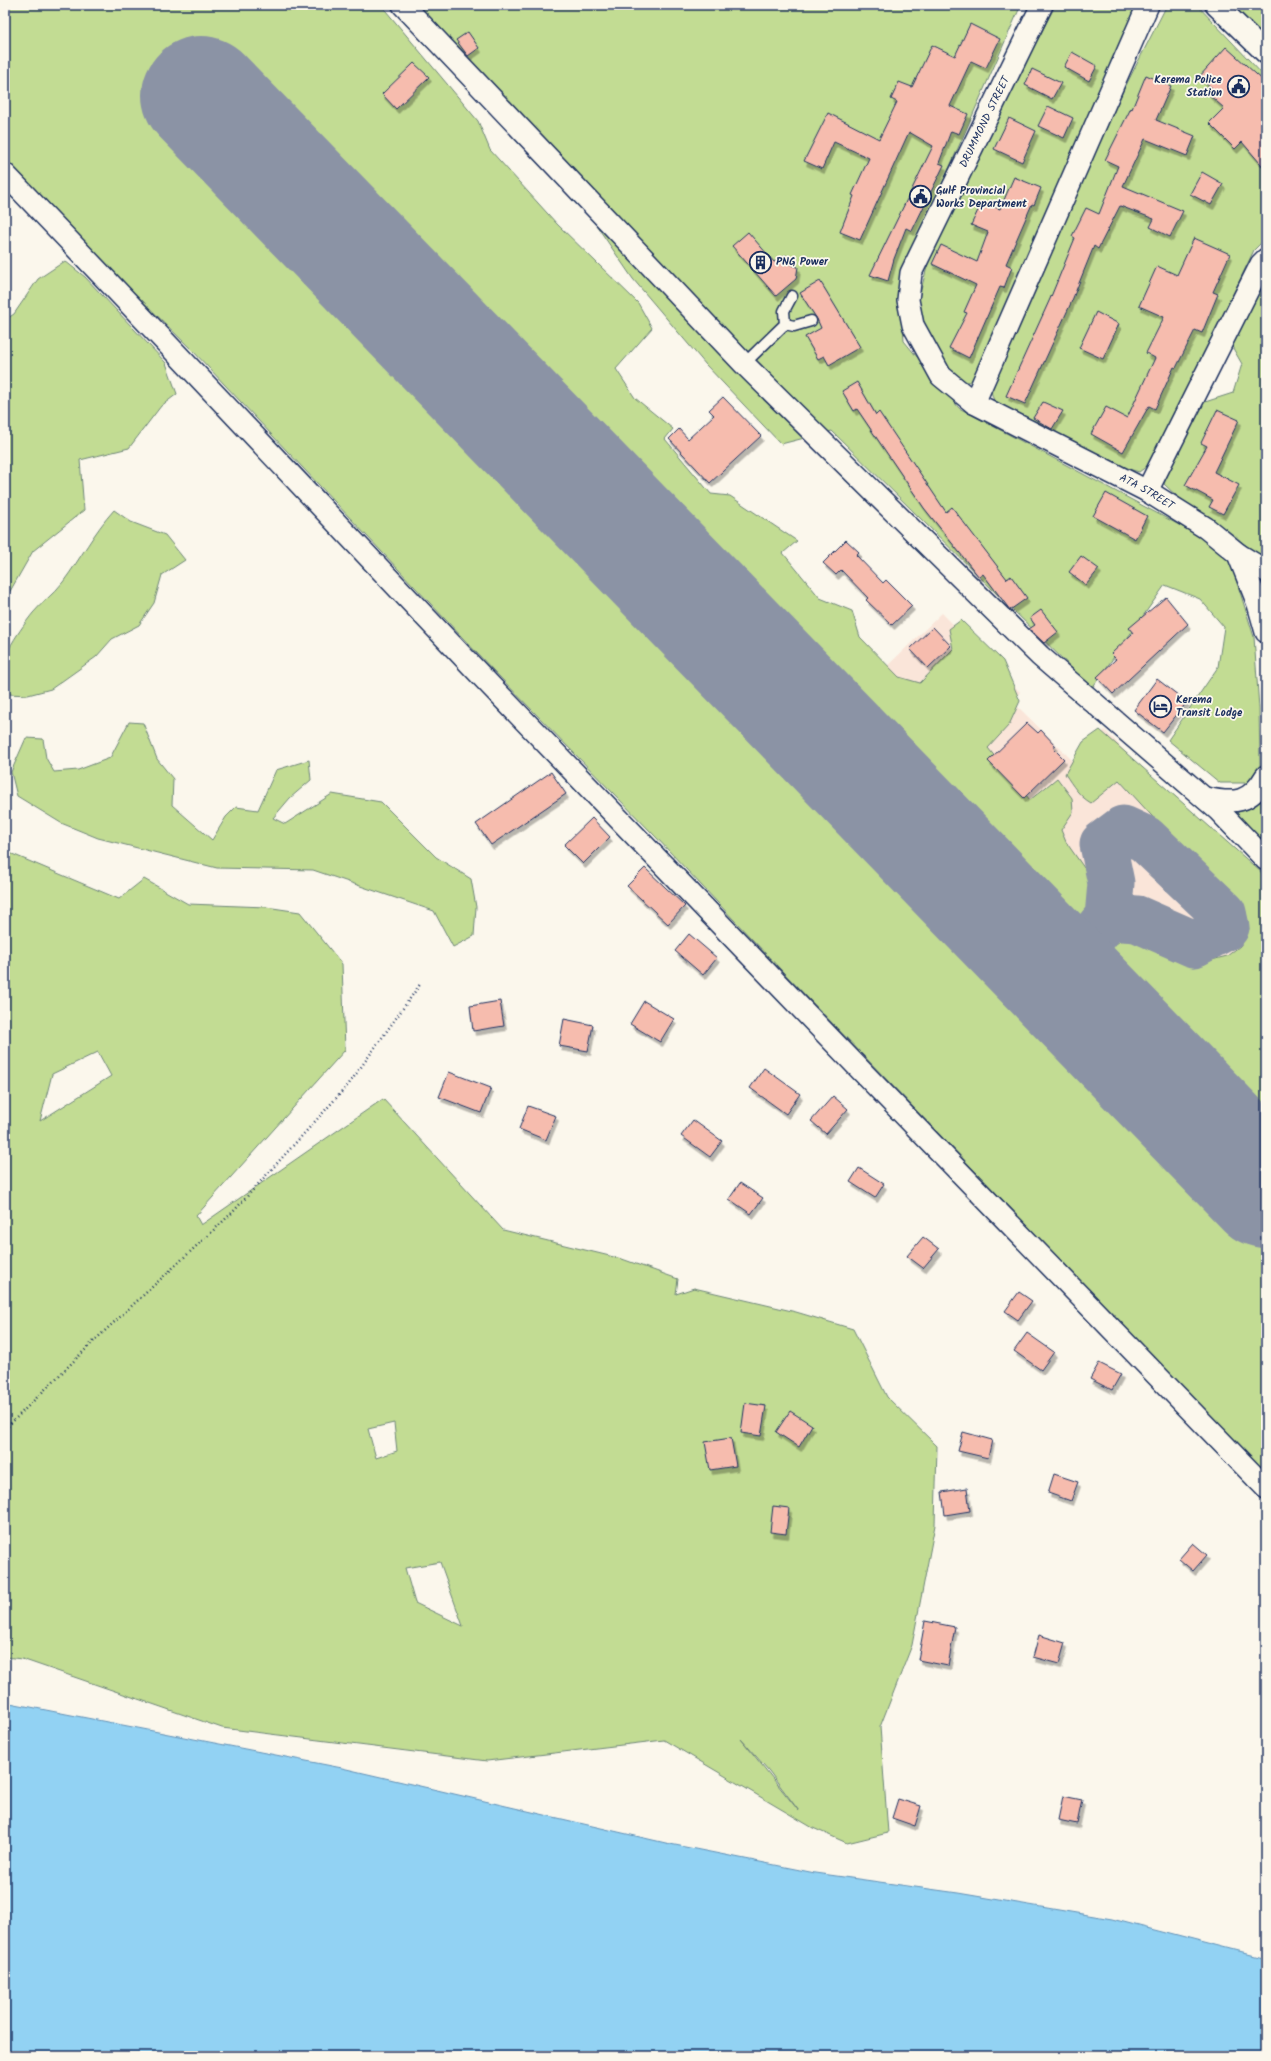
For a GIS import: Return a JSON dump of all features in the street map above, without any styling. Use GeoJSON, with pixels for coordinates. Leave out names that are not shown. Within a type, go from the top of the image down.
{"type":"FeatureCollection","features":[{"type":"Feature","properties":{"kind":"street"},"geometry":{"type":"LineString","coordinates":[[403,5],[744,364],[1040,656],[1205,798],[1266,860]]}},
{"type":"Feature","properties":{"kind":"street","name":"DRUMMOND STREET"},"geometry":{"type":"LineString","coordinates":[[974,403],[941,376],[913,325],[908,300],[911,273],[1042,5]]}},
{"type":"Feature","properties":{"kind":"street"},"geometry":{"type":"LineString","coordinates":[[974,403],[1148,5]]}},
{"type":"Feature","properties":{"kind":"street"},"geometry":{"type":"LineString","coordinates":[[1216,5],[1266,53]]}},
{"type":"Feature","properties":{"kind":"street"},"geometry":{"type":"LineString","coordinates":[[5,174],[181,356],[488,683],[1266,1488]]}},
{"type":"Feature","properties":{"kind":"street"},"geometry":{"type":"LineString","coordinates":[[1148,491],[1254,277],[1261,264],[1266,259]]}},
{"type":"Feature","properties":{"kind":"street","name":"ATA STREET"},"geometry":{"type":"LineString","coordinates":[[974,403],[1148,491],[1206,528],[1238,554],[1258,604],[1266,632]]}},
{"type":"Feature","properties":{"kind":"street"},"geometry":{"type":"LineString","coordinates":[[1238,554],[1266,571]]}},
{"type":"Feature","properties":{"kind":"street"},"geometry":{"type":"LineString","coordinates":[[1205,798],[1227,803],[1241,800],[1254,793],[1266,776]]}},
{"type":"Feature","properties":{"kind":"lane"},"geometry":{"type":"LineString","coordinates":[[785,324],[784,311],[792,296]]}},
{"type":"Feature","properties":{"kind":"lane"},"geometry":{"type":"LineString","coordinates":[[785,324],[794,326],[811,321]]}},
{"type":"Feature","properties":{"kind":"lane"},"geometry":{"type":"LineString","coordinates":[[744,364],[785,324]]}},
{"type":"Feature","properties":{"kind":"path"},"geometry":{"type":"LineString","coordinates":[[5,1429],[96,1340],[232,1213],[349,1084],[421,983]]}},
{"type":"Feature","properties":{"kind":"shaded area"},"geometry":{"type":"Polygon","coordinates":[[[221,5],[880,673],[942,613],[1020,692],[1012,701],[1073,761],[1105,730],[1266,900],[1266,1310],[115,115],[221,5]]]}},
{"type":"Feature","properties":{"kind":"green space"},"geometry":{"type":"Polygon","coordinates":[[[5,5],[381,5],[478,121],[490,150],[557,224],[638,303],[652,328],[616,369],[635,398],[673,429],[665,439],[711,494],[730,496],[797,541],[783,553],[820,598],[852,611],[860,637],[899,677],[920,683],[953,649],[949,629],[961,620],[1003,661],[1020,701],[1009,725],[988,748],[1030,800],[1057,778],[1072,798],[1073,812],[1061,830],[1066,842],[1096,885],[1097,904],[1092,916],[1076,933],[1056,936],[1036,927],[995,886],[747,628],[644,525],[313,177],[291,152],[275,110],[219,57],[160,112],[219,176],[258,184],[277,201],[405,330],[1103,1055],[1174,1121],[1266,1218],[1266,1473],[782,971],[654,835],[492,669],[193,351],[130,289],[5,159],[5,5]]]}},
{"type":"Feature","properties":{"kind":"green space"},"geometry":{"type":"Polygon","coordinates":[[[415,5],[1021,5],[900,280],[904,341],[959,408],[1196,534],[1230,560],[1254,637],[1259,708],[1260,765],[1247,783],[1220,783],[1168,740],[1218,667],[1224,627],[1200,599],[1165,585],[1092,688],[832,431],[781,444],[706,365],[633,279],[534,134],[415,5]]]}},
{"type":"Feature","properties":{"kind":"green space"},"geometry":{"type":"Polygon","coordinates":[[[1125,5],[1136,12],[1022,274],[971,382],[960,381],[932,350],[918,301],[930,256],[997,118],[1055,6],[1125,5]]]}},
{"type":"Feature","properties":{"kind":"green space"},"geometry":{"type":"Polygon","coordinates":[[[1167,5],[1197,5],[1266,78],[1266,238],[1254,250],[1154,461],[1139,472],[1102,461],[996,408],[990,388],[1123,91],[1167,5]]]}},
{"type":"Feature","properties":{"kind":"green space"},"geometry":{"type":"Polygon","coordinates":[[[1231,5],[1266,5],[1266,39],[1231,5]]]}},
{"type":"Feature","properties":{"kind":"green space"},"geometry":{"type":"Polygon","coordinates":[[[65,261],[85,277],[166,363],[177,394],[161,406],[129,448],[80,460],[84,510],[33,551],[5,600],[5,320],[14,314],[38,279],[65,261]]]}},
{"type":"Feature","properties":{"kind":"green space"},"geometry":{"type":"Polygon","coordinates":[[[1266,271],[1266,561],[1226,529],[1189,505],[1164,484],[1183,433],[1202,403],[1233,393],[1242,364],[1230,343],[1266,271]]]}},
{"type":"Feature","properties":{"kind":"green space"},"geometry":{"type":"Polygon","coordinates":[[[114,510],[131,522],[165,535],[185,560],[162,575],[154,603],[139,625],[112,639],[96,657],[51,689],[28,695],[8,694],[5,666],[7,654],[11,644],[33,613],[56,590],[70,573],[100,527],[114,510]]]}},
{"type":"Feature","properties":{"kind":"green space"},"geometry":{"type":"Polygon","coordinates":[[[129,722],[143,723],[157,759],[173,779],[172,805],[212,840],[226,817],[236,807],[258,810],[276,770],[309,760],[311,780],[290,798],[273,818],[285,824],[332,794],[381,802],[436,857],[471,879],[476,907],[474,936],[453,947],[434,911],[313,870],[217,868],[98,838],[61,823],[17,796],[11,772],[26,738],[43,739],[46,758],[54,772],[78,770],[110,758],[129,722]]]}},
{"type":"Feature","properties":{"kind":"green space"},"geometry":{"type":"Polygon","coordinates":[[[1100,730],[1261,872],[1266,880],[1266,1172],[1113,1008],[1098,984],[1100,961],[1111,947],[1128,936],[1148,942],[1188,962],[1208,961],[1227,956],[1240,946],[1249,929],[1245,908],[1214,884],[1119,780],[1091,803],[1074,787],[1065,774],[1083,742],[1100,730]]]}},
{"type":"Feature","properties":{"kind":"green space"},"geometry":{"type":"Polygon","coordinates":[[[1258,801],[1261,802],[1262,838],[1260,839],[1233,814],[1250,808],[1258,801]]]}},
{"type":"Feature","properties":{"kind":"green space"},"geometry":{"type":"Polygon","coordinates":[[[5,851],[119,899],[144,879],[188,904],[266,907],[300,912],[342,964],[345,1050],[196,1216],[201,1225],[383,1099],[503,1230],[622,1259],[678,1279],[676,1294],[694,1288],[796,1312],[853,1329],[887,1397],[937,1446],[935,1525],[912,1645],[880,1727],[888,1833],[847,1843],[813,1828],[664,1740],[487,1761],[222,1728],[22,1659],[5,1657],[5,851]],[[98,1052],[52,1074],[40,1121],[111,1076],[98,1052]],[[394,1423],[368,1429],[376,1458],[397,1451],[394,1423]],[[440,1562],[405,1568],[415,1603],[463,1626],[440,1562]],[[741,1739],[799,1811],[769,1771],[741,1739]]]}},
{"type":"Feature","properties":{"kind":"water"},"geometry":{"type":"Polygon","coordinates":[[[5,1702],[342,1768],[670,1844],[815,1873],[958,1893],[1112,1919],[1266,1959],[1266,2056],[5,2056],[5,1702]]]}},
{"type":"Feature","properties":{"kind":"building"},"geometry":{"type":"Polygon","coordinates":[[[970,24],[1000,39],[986,68],[971,61],[950,106],[968,114],[959,134],[951,131],[939,163],[944,165],[912,231],[906,228],[894,259],[888,281],[870,275],[933,146],[909,132],[860,240],[840,232],[854,196],[852,195],[869,158],[834,142],[822,169],[804,161],[828,113],[879,139],[897,102],[891,99],[899,82],[912,87],[932,45],[955,56],[970,24]]]}},
{"type":"Feature","properties":{"kind":"building"},"geometry":{"type":"Polygon","coordinates":[[[468,32],[479,48],[468,56],[456,40],[468,32]]]}},
{"type":"Feature","properties":{"kind":"building"},"geometry":{"type":"Polygon","coordinates":[[[1226,47],[1266,83],[1266,170],[1242,142],[1235,149],[1209,123],[1224,108],[1208,94],[1213,89],[1199,77],[1226,47]]]}},
{"type":"Feature","properties":{"kind":"building"},"geometry":{"type":"Polygon","coordinates":[[[1072,52],[1097,66],[1089,81],[1064,67],[1072,52]]]}},
{"type":"Feature","properties":{"kind":"building"},"geometry":{"type":"Polygon","coordinates":[[[414,63],[429,77],[396,109],[382,94],[414,63]]]}},
{"type":"Feature","properties":{"kind":"building"},"geometry":{"type":"Polygon","coordinates":[[[1032,69],[1061,83],[1052,99],[1025,85],[1032,69]]]}},
{"type":"Feature","properties":{"kind":"building"},"geometry":{"type":"Polygon","coordinates":[[[1146,75],[1171,86],[1156,120],[1195,136],[1187,156],[1145,139],[1123,186],[1183,211],[1170,237],[1150,227],[1154,219],[1120,206],[1098,249],[1094,246],[1071,303],[1025,404],[1006,396],[1050,299],[1075,238],[1072,236],[1086,208],[1099,214],[1118,166],[1105,160],[1131,108],[1132,109],[1146,75]]]}},
{"type":"Feature","properties":{"kind":"building"},"geometry":{"type":"Polygon","coordinates":[[[1048,106],[1073,118],[1064,138],[1038,126],[1048,106]]]}},
{"type":"Feature","properties":{"kind":"building"},"geometry":{"type":"Polygon","coordinates":[[[1009,118],[1036,131],[1022,162],[994,149],[1009,118]]]}},
{"type":"Feature","properties":{"kind":"building"},"geometry":{"type":"Polygon","coordinates":[[[1202,172],[1223,184],[1211,205],[1190,194],[1202,172]]]}},
{"type":"Feature","properties":{"kind":"building"},"geometry":{"type":"Polygon","coordinates":[[[1014,177],[1041,188],[1034,205],[1032,204],[1006,264],[1012,267],[1004,288],[1000,287],[969,358],[949,348],[967,313],[964,312],[976,285],[932,264],[941,245],[977,262],[988,232],[971,225],[982,202],[1000,209],[1014,177]]]}},
{"type":"Feature","properties":{"kind":"building","name":"PNG Power"},"geometry":{"type":"Polygon","coordinates":[[[748,232],[774,262],[786,255],[790,264],[798,267],[796,279],[776,296],[732,246],[748,232]]]}},
{"type":"Feature","properties":{"kind":"building"},"geometry":{"type":"Polygon","coordinates":[[[1194,238],[1230,254],[1213,292],[1218,294],[1202,333],[1195,330],[1176,368],[1174,367],[1155,409],[1149,406],[1123,452],[1091,434],[1106,407],[1127,418],[1155,358],[1146,353],[1164,317],[1139,306],[1157,266],[1177,275],[1194,238]]]}},
{"type":"Feature","properties":{"kind":"building"},"geometry":{"type":"Polygon","coordinates":[[[820,281],[860,347],[829,365],[824,356],[818,359],[805,337],[821,328],[817,319],[800,293],[820,281]]]}},
{"type":"Feature","properties":{"kind":"building"},"geometry":{"type":"Polygon","coordinates":[[[1096,312],[1119,324],[1103,359],[1079,348],[1096,312]]]}},
{"type":"Feature","properties":{"kind":"building"},"geometry":{"type":"Polygon","coordinates":[[[857,382],[876,415],[879,412],[946,512],[952,507],[1007,579],[1011,576],[1027,598],[1010,610],[983,574],[979,577],[924,508],[857,409],[854,411],[842,391],[857,382]]]}},
{"type":"Feature","properties":{"kind":"building"},"geometry":{"type":"Polygon","coordinates":[[[723,397],[761,436],[710,483],[669,439],[679,429],[688,439],[714,415],[709,410],[723,397]]]}},
{"type":"Feature","properties":{"kind":"building"},"geometry":{"type":"Polygon","coordinates":[[[1043,402],[1063,411],[1052,429],[1033,418],[1043,402]]]}},
{"type":"Feature","properties":{"kind":"building"},"geometry":{"type":"Polygon","coordinates":[[[1217,410],[1239,420],[1214,472],[1239,485],[1223,514],[1209,507],[1213,500],[1185,485],[1207,446],[1201,443],[1217,410]]]}},
{"type":"Feature","properties":{"kind":"building"},"geometry":{"type":"Polygon","coordinates":[[[1106,493],[1147,516],[1135,539],[1093,516],[1106,493]]]}},
{"type":"Feature","properties":{"kind":"building"},"geometry":{"type":"Polygon","coordinates":[[[846,540],[859,552],[856,555],[883,583],[886,580],[912,606],[892,625],[866,600],[868,598],[841,570],[836,575],[823,563],[846,540]]]}},
{"type":"Feature","properties":{"kind":"building"},"geometry":{"type":"Polygon","coordinates":[[[1081,556],[1099,569],[1086,585],[1069,572],[1081,556]]]}},
{"type":"Feature","properties":{"kind":"building"},"geometry":{"type":"Polygon","coordinates":[[[1166,597],[1188,624],[1113,694],[1097,677],[1116,659],[1111,654],[1133,633],[1129,628],[1166,597]]]}},
{"type":"Feature","properties":{"kind":"building"},"geometry":{"type":"Polygon","coordinates":[[[1041,610],[1058,632],[1044,643],[1029,629],[1035,625],[1030,618],[1041,610]]]}},
{"type":"Feature","properties":{"kind":"building"},"geometry":{"type":"Polygon","coordinates":[[[933,627],[951,646],[928,668],[910,649],[933,627]]]}},
{"type":"Feature","properties":{"kind":"building","name":"Kerema Transit Lodge"},"geometry":{"type":"Polygon","coordinates":[[[1157,679],[1187,702],[1163,732],[1134,710],[1157,679]]]}},
{"type":"Feature","properties":{"kind":"building"},"geometry":{"type":"Polygon","coordinates":[[[1027,723],[1038,733],[1041,730],[1056,746],[1053,748],[1064,759],[1024,798],[988,761],[1027,723]]]}},
{"type":"Feature","properties":{"kind":"building"},"geometry":{"type":"Polygon","coordinates":[[[551,772],[566,794],[491,845],[476,824],[551,772]]]}},
{"type":"Feature","properties":{"kind":"building"},"geometry":{"type":"Polygon","coordinates":[[[592,818],[610,837],[583,864],[564,845],[592,818]]]}},
{"type":"Feature","properties":{"kind":"building"},"geometry":{"type":"Polygon","coordinates":[[[645,868],[685,906],[668,924],[627,886],[645,868]]]}},
{"type":"Feature","properties":{"kind":"building"},"geometry":{"type":"Polygon","coordinates":[[[689,934],[717,958],[703,975],[675,951],[689,934]]]}},
{"type":"Feature","properties":{"kind":"building"},"geometry":{"type":"Polygon","coordinates":[[[500,1001],[504,1026],[473,1031],[470,1006],[500,1001]]]}},
{"type":"Feature","properties":{"kind":"building"},"geometry":{"type":"Polygon","coordinates":[[[644,1001],[674,1019],[660,1042],[630,1024],[644,1001]]]}},
{"type":"Feature","properties":{"kind":"building"},"geometry":{"type":"Polygon","coordinates":[[[564,1019],[593,1025],[588,1051],[559,1046],[564,1019]]]}},
{"type":"Feature","properties":{"kind":"building"},"geometry":{"type":"Polygon","coordinates":[[[764,1068],[800,1094],[786,1114],[750,1088],[764,1068]]]}},
{"type":"Feature","properties":{"kind":"building"},"geometry":{"type":"Polygon","coordinates":[[[449,1072],[491,1088],[481,1113],[439,1097],[449,1072]]]}},
{"type":"Feature","properties":{"kind":"building"},"geometry":{"type":"Polygon","coordinates":[[[833,1096],[848,1109],[826,1134],[811,1121],[833,1096]]]}},
{"type":"Feature","properties":{"kind":"building"},"geometry":{"type":"Polygon","coordinates":[[[528,1106],[556,1116],[546,1140],[519,1129],[528,1106]]]}},
{"type":"Feature","properties":{"kind":"building"},"geometry":{"type":"Polygon","coordinates":[[[693,1120],[722,1141],[710,1157],[681,1136],[693,1120]]]}},
{"type":"Feature","properties":{"kind":"building"},"geometry":{"type":"Polygon","coordinates":[[[859,1168],[884,1184],[875,1198],[850,1182],[859,1168]]]}},
{"type":"Feature","properties":{"kind":"building"},"geometry":{"type":"Polygon","coordinates":[[[740,1183],[763,1198],[751,1214],[729,1199],[740,1183]]]}},
{"type":"Feature","properties":{"kind":"building"},"geometry":{"type":"Polygon","coordinates":[[[923,1237],[939,1249],[923,1268],[907,1256],[923,1237]]]}},
{"type":"Feature","properties":{"kind":"building"},"geometry":{"type":"Polygon","coordinates":[[[1019,1292],[1032,1301],[1018,1320],[1005,1311],[1019,1292]]]}},
{"type":"Feature","properties":{"kind":"building"},"geometry":{"type":"Polygon","coordinates":[[[1027,1333],[1054,1352],[1041,1370],[1014,1351],[1027,1333]]]}},
{"type":"Feature","properties":{"kind":"building"},"geometry":{"type":"Polygon","coordinates":[[[1099,1363],[1121,1374],[1112,1390],[1090,1379],[1099,1363]]]}},
{"type":"Feature","properties":{"kind":"building"},"geometry":{"type":"Polygon","coordinates":[[[745,1403],[766,1406],[761,1436],[741,1433],[745,1403]]]}},
{"type":"Feature","properties":{"kind":"building"},"geometry":{"type":"Polygon","coordinates":[[[790,1411],[812,1425],[799,1447],[776,1432],[790,1411]]]}},
{"type":"Feature","properties":{"kind":"building"},"geometry":{"type":"Polygon","coordinates":[[[963,1432],[992,1440],[988,1458],[958,1451],[963,1432]]]}},
{"type":"Feature","properties":{"kind":"building"},"geometry":{"type":"Polygon","coordinates":[[[731,1438],[736,1466],[710,1470],[705,1442],[731,1438]]]}},
{"type":"Feature","properties":{"kind":"building"},"geometry":{"type":"Polygon","coordinates":[[[1054,1474],[1078,1482],[1071,1501],[1048,1493],[1054,1474]]]}},
{"type":"Feature","properties":{"kind":"building"},"geometry":{"type":"Polygon","coordinates":[[[967,1488],[970,1511],[945,1515],[942,1492],[967,1488]]]}},
{"type":"Feature","properties":{"kind":"building"},"geometry":{"type":"Polygon","coordinates":[[[773,1506],[789,1508],[786,1534],[770,1532],[773,1506]]]}},
{"type":"Feature","properties":{"kind":"building"},"geometry":{"type":"Polygon","coordinates":[[[1193,1543],[1207,1555],[1193,1571],[1179,1559],[1193,1543]]]}},
{"type":"Feature","properties":{"kind":"building"},"geometry":{"type":"Polygon","coordinates":[[[925,1621],[955,1627],[948,1666],[918,1660],[925,1621]]]}},
{"type":"Feature","properties":{"kind":"building"},"geometry":{"type":"Polygon","coordinates":[[[1039,1635],[1065,1643],[1059,1664],[1033,1657],[1039,1635]]]}},
{"type":"Feature","properties":{"kind":"building"},"geometry":{"type":"Polygon","coordinates":[[[1063,1796],[1082,1800],[1077,1824],[1058,1820],[1063,1796]]]}},
{"type":"Feature","properties":{"kind":"building"},"geometry":{"type":"Polygon","coordinates":[[[898,1799],[921,1806],[915,1826],[892,1818],[898,1799]]]}},
{"type":"Feature","properties":{"kind":"taxiway"},"geometry":{"type":"LineString","coordinates":[[1060,977],[1108,917],[1111,883],[1103,844],[1123,829],[1145,839],[1223,913],[1226,927],[1194,944],[1137,919],[1108,917]]}},
{"type":"Feature","properties":{"kind":"runway"},"geometry":{"type":"LineString","coordinates":[[201,95],[1266,1189]]}},
{"type":"Feature","properties":{"kind":"place","name":"Kerema Police Station"},"geometry":{"type":"Point","coordinates":[1238,86]}},
{"type":"Feature","properties":{"kind":"place","name":"Gulf Provincial Works Department"},"geometry":{"type":"Point","coordinates":[921,197]}},
{"type":"Feature","properties":{"kind":"place","name":"PNG Power"},"geometry":{"type":"Point","coordinates":[760,262]}},
{"type":"Feature","properties":{"kind":"place","name":"Kerema Transit Lodge"},"geometry":{"type":"Point","coordinates":[1160,706]}}]}
